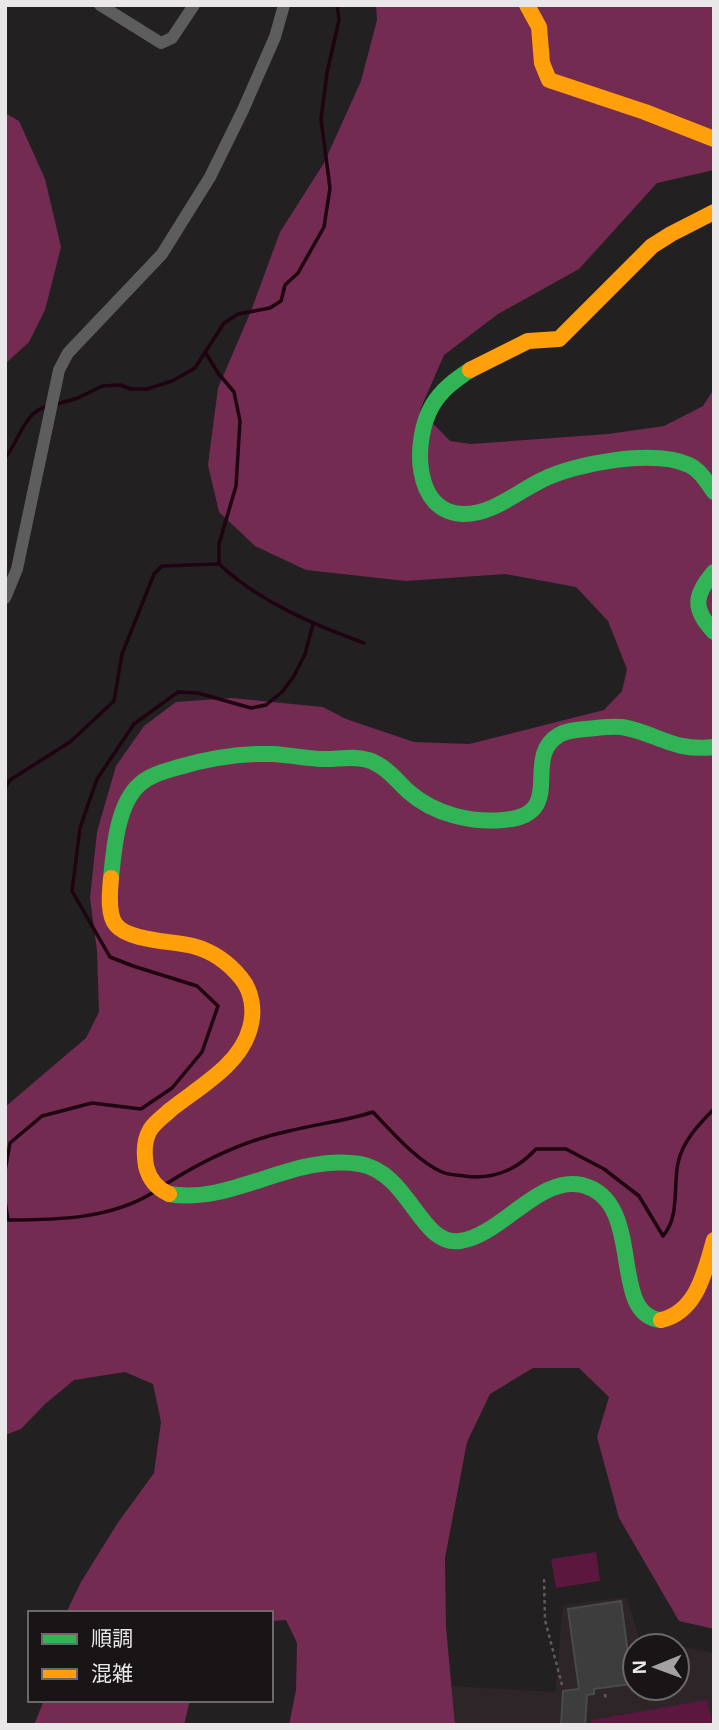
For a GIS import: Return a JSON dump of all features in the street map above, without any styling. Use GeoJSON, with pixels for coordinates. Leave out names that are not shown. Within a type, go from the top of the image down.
{"type":"FeatureCollection","features":[{"type":"Feature","properties":{"kind":"street"},"geometry":{"type":"LineString","coordinates":[[100,5],[161,43],[172,38],[194,5]]}},
{"type":"Feature","properties":{"kind":"street"},"geometry":{"type":"LineString","coordinates":[[5,598],[17,569],[59,370],[68,352],[162,254],[210,177],[275,37],[284,5]]}},
{"type":"Feature","properties":{"kind":"street"},"geometry":{"type":"LineString","coordinates":[[527,5],[539,27],[542,64],[549,80],[645,112],[714,139]]}},
{"type":"Feature","properties":{"kind":"street"},"geometry":{"type":"LineString","coordinates":[[714,212],[658,242],[621,275],[569,331],[555,341],[530,340],[497,353],[443,390],[427,413],[420,436],[419,469],[435,502],[448,512],[465,514],[484,510],[546,478],[594,464],[667,458],[688,465],[701,475],[714,492]]}},
{"type":"Feature","properties":{"kind":"street"},"geometry":{"type":"LineString","coordinates":[[714,572],[706,580],[696,605],[697,612],[714,632]]}},
{"type":"Feature","properties":{"kind":"street"},"geometry":{"type":"LineString","coordinates":[[714,747],[688,748],[622,727],[559,734],[545,745],[542,757],[543,793],[538,804],[527,815],[510,820],[453,814],[426,805],[383,768],[362,759],[258,755],[229,756],[187,765],[141,783],[130,800],[121,823],[111,889],[112,912],[116,925],[127,933],[193,945],[212,952],[231,965],[245,983],[250,995],[252,1026],[243,1045],[228,1063],[149,1129],[145,1149],[147,1170],[154,1185],[171,1197],[216,1192],[298,1166],[360,1164],[374,1167],[386,1174],[405,1193],[433,1234],[445,1242],[454,1243],[480,1235],[554,1187],[575,1183],[595,1189],[610,1200],[622,1239],[633,1293],[641,1312],[652,1320],[661,1322],[688,1305],[698,1289],[714,1240]]}},
{"type":"Feature","properties":{"kind":"path"},"geometry":{"type":"LineString","coordinates":[[544,1579],[545,1620],[562,1685]]}},
{"type":"Feature","properties":{"kind":"path"},"geometry":{"type":"LineString","coordinates":[[605,1694],[606,1700]]}},
{"type":"Feature","properties":{"kind":"shaded area"},"geometry":{"type":"Polygon","coordinates":[[[376,5],[714,5],[714,170],[657,183],[579,269],[498,314],[444,355],[420,410],[450,441],[471,444],[608,434],[664,426],[703,406],[714,389],[714,1629],[679,1621],[619,1518],[597,1437],[609,1397],[579,1368],[533,1368],[490,1394],[467,1442],[445,1558],[446,1627],[455,1725],[289,1725],[296,1690],[297,1643],[286,1620],[273,1621],[273,1611],[67,1611],[81,1582],[117,1524],[154,1473],[161,1422],[153,1384],[125,1372],[74,1380],[21,1429],[5,1435],[5,1107],[86,1038],[99,1012],[97,951],[90,898],[97,832],[116,766],[144,726],[176,702],[232,698],[323,707],[346,719],[414,742],[469,744],[604,710],[622,691],[627,669],[608,621],[576,587],[505,574],[406,581],[306,570],[255,546],[219,512],[208,465],[218,388],[251,311],[280,232],[324,163],[361,81],[377,20],[376,5]]]}},
{"type":"Feature","properties":{"kind":"shaded area"},"geometry":{"type":"Polygon","coordinates":[[[5,113],[19,121],[45,179],[61,247],[45,310],[29,342],[5,364],[5,113]]]}},
{"type":"Feature","properties":{"kind":"shaded area"},"geometry":{"type":"Polygon","coordinates":[[[596,1552],[600,1581],[556,1588],[551,1559],[596,1552]]]}},
{"type":"Feature","properties":{"kind":"shaded area"},"geometry":{"type":"Polygon","coordinates":[[[627,1597],[637,1632],[621,1632],[621,1702],[691,1702],[691,1648],[714,1653],[714,1725],[450,1725],[452,1686],[555,1692],[563,1605],[627,1597]]]}},
{"type":"Feature","properties":{"kind":"shaded area"},"geometry":{"type":"Polygon","coordinates":[[[707,1700],[713,1725],[591,1725],[591,1720],[707,1700]]]}},
{"type":"Feature","properties":{"kind":"shaded area"},"geometry":{"type":"Polygon","coordinates":[[[43,1702],[190,1702],[184,1725],[34,1725],[43,1702]]]}},
{"type":"Feature","properties":{"kind":"building"},"geometry":{"type":"Polygon","coordinates":[[[621,1601],[625,1632],[621,1632],[621,1685],[594,1689],[594,1694],[587,1695],[585,1725],[561,1725],[563,1691],[579,1689],[568,1609],[621,1601]]]}},
{"type":"Feature","properties":{"kind":"waterway"},"geometry":{"type":"LineString","coordinates":[[57,404],[78,398],[102,386],[120,385],[131,389],[147,389],[172,381],[195,368],[224,323],[238,314],[270,308],[281,301],[285,285],[298,273],[324,227],[330,188],[321,119],[327,73],[339,20],[337,5]]}},
{"type":"Feature","properties":{"kind":"waterway"},"geometry":{"type":"LineString","coordinates":[[205,352],[234,392],[240,421],[236,486],[219,544],[219,564],[252,590],[287,611],[364,643]]}},
{"type":"Feature","properties":{"kind":"waterway"},"geometry":{"type":"LineString","coordinates":[[5,458],[28,420],[49,406]]}},
{"type":"Feature","properties":{"kind":"waterway"},"geometry":{"type":"LineString","coordinates":[[5,788],[10,780],[70,742],[114,701],[122,654],[154,574],[162,566],[219,564]]}},
{"type":"Feature","properties":{"kind":"waterway"},"geometry":{"type":"LineString","coordinates":[[5,1171],[10,1143],[42,1116],[92,1103],[141,1109],[172,1088],[202,1052],[218,1006],[197,986],[110,957],[72,891],[80,828],[97,779],[134,724],[178,692],[198,693],[251,708],[266,705],[282,692],[294,676],[305,654],[313,624]]}},
{"type":"Feature","properties":{"kind":"waterway"},"geometry":{"type":"LineString","coordinates":[[166,1184],[241,1145],[373,1112],[414,1154],[444,1173],[485,1177],[512,1168],[536,1149],[566,1149],[604,1169],[639,1196],[663,1236],[672,1220],[680,1155],[692,1134],[714,1109]]}},
{"type":"Feature","properties":{"kind":"waterway"},"geometry":{"type":"LineString","coordinates":[[5,1201],[8,1220],[45,1219],[102,1213],[120,1208],[154,1192]]}},
{"type":"Feature","properties":{"kind":"traffic: fast"},"geometry":{"type":"LineString","coordinates":[[470,370],[436,400],[426,420],[422,437],[421,472],[426,488],[434,501],[447,510],[464,514],[475,513],[504,502],[556,474],[574,468],[636,458],[674,460],[689,465],[700,473],[714,492]]}},
{"type":"Feature","properties":{"kind":"traffic: fast"},"geometry":{"type":"LineString","coordinates":[[714,572],[702,588],[698,602],[702,616],[714,632]]}},
{"type":"Feature","properties":{"kind":"traffic: fast"},"geometry":{"type":"LineString","coordinates":[[111,878],[118,828],[132,793],[154,775],[202,761],[261,754],[362,759],[380,766],[409,792],[430,806],[453,815],[491,821],[523,816],[534,808],[539,797],[543,757],[548,745],[565,732],[622,727],[687,747],[714,747]]}},
{"type":"Feature","properties":{"kind":"traffic: fast"},"geometry":{"type":"LineString","coordinates":[[169,1194],[216,1192],[310,1166],[360,1164],[377,1170],[391,1181],[435,1233],[446,1240],[460,1241],[491,1228],[551,1189],[566,1184],[582,1185],[602,1195],[614,1212],[635,1299],[645,1313],[661,1320]]}},
{"type":"Feature","properties":{"kind":"traffic: slow"},"geometry":{"type":"LineString","coordinates":[[527,5],[539,27],[542,63],[549,80],[645,112],[714,139]]}},
{"type":"Feature","properties":{"kind":"traffic: slow"},"geometry":{"type":"LineString","coordinates":[[470,370],[528,341],[559,339],[652,246],[714,212]]}},
{"type":"Feature","properties":{"kind":"traffic: slow"},"geometry":{"type":"LineString","coordinates":[[111,878],[110,909],[116,925],[141,937],[193,946],[213,954],[241,978],[252,1002],[250,1028],[237,1054],[216,1075],[169,1111],[148,1134],[145,1152],[147,1171],[157,1186],[169,1194]]}},
{"type":"Feature","properties":{"kind":"traffic: slow"},"geometry":{"type":"LineString","coordinates":[[661,1320],[673,1316],[683,1308],[698,1289],[714,1240]]}}]}
